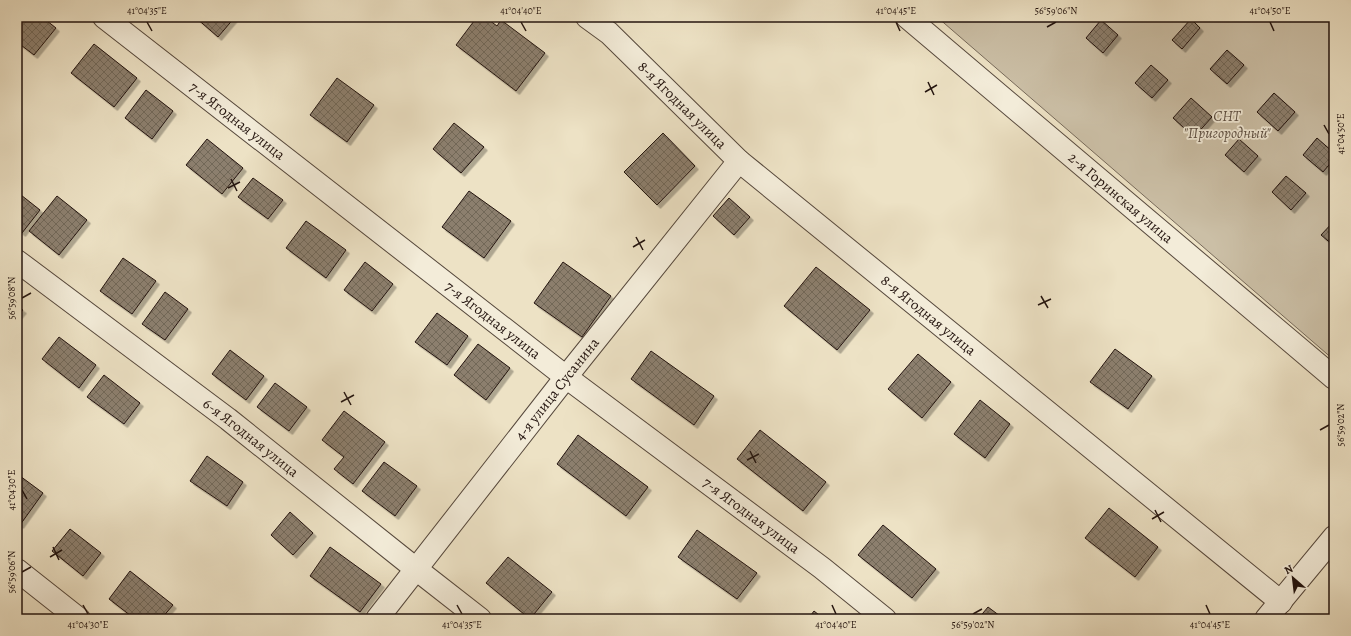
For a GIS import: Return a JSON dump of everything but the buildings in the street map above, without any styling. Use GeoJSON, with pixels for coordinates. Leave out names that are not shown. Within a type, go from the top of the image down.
{"type":"FeatureCollection","features":[{"type":"Feature","properties":{"kind":"street","name":"7-я Ягодная улица"},"geometry":{"type":"LineString","coordinates":[[104,17],[566,377],[822,568],[885,619]]}},
{"type":"Feature","properties":{"kind":"street","name":"8-я Ягодная улица"},"geometry":{"type":"LineString","coordinates":[[587,17],[610,33],[739,161],[1282,602]]}},
{"type":"Feature","properties":{"kind":"street","name":"2-я Горинская улица"},"geometry":{"type":"LineString","coordinates":[[908,17],[1334,378]]}},
{"type":"Feature","properties":{"kind":"street","name":"4-я улица Сусанина"},"geometry":{"type":"LineString","coordinates":[[377,619],[566,377],[739,161]]}},
{"type":"Feature","properties":{"kind":"street","name":"6-я Ягодная улица"},"geometry":{"type":"LineString","coordinates":[[17,261],[228,419],[416,570],[480,619]]}},
{"type":"Feature","properties":{"kind":"street"},"geometry":{"type":"LineString","coordinates":[[1266,619],[1282,602],[1334,537]]}},
{"type":"Feature","properties":{"kind":"street"},"geometry":{"type":"LineString","coordinates":[[17,570],[79,619]]}},
{"type":"Feature","properties":{"kind":"green space","name":"СНТ \"Пригородный\""},"geometry":{"type":"Polygon","coordinates":[[[937,17],[1334,17],[1334,360],[937,17]]]}}]}
